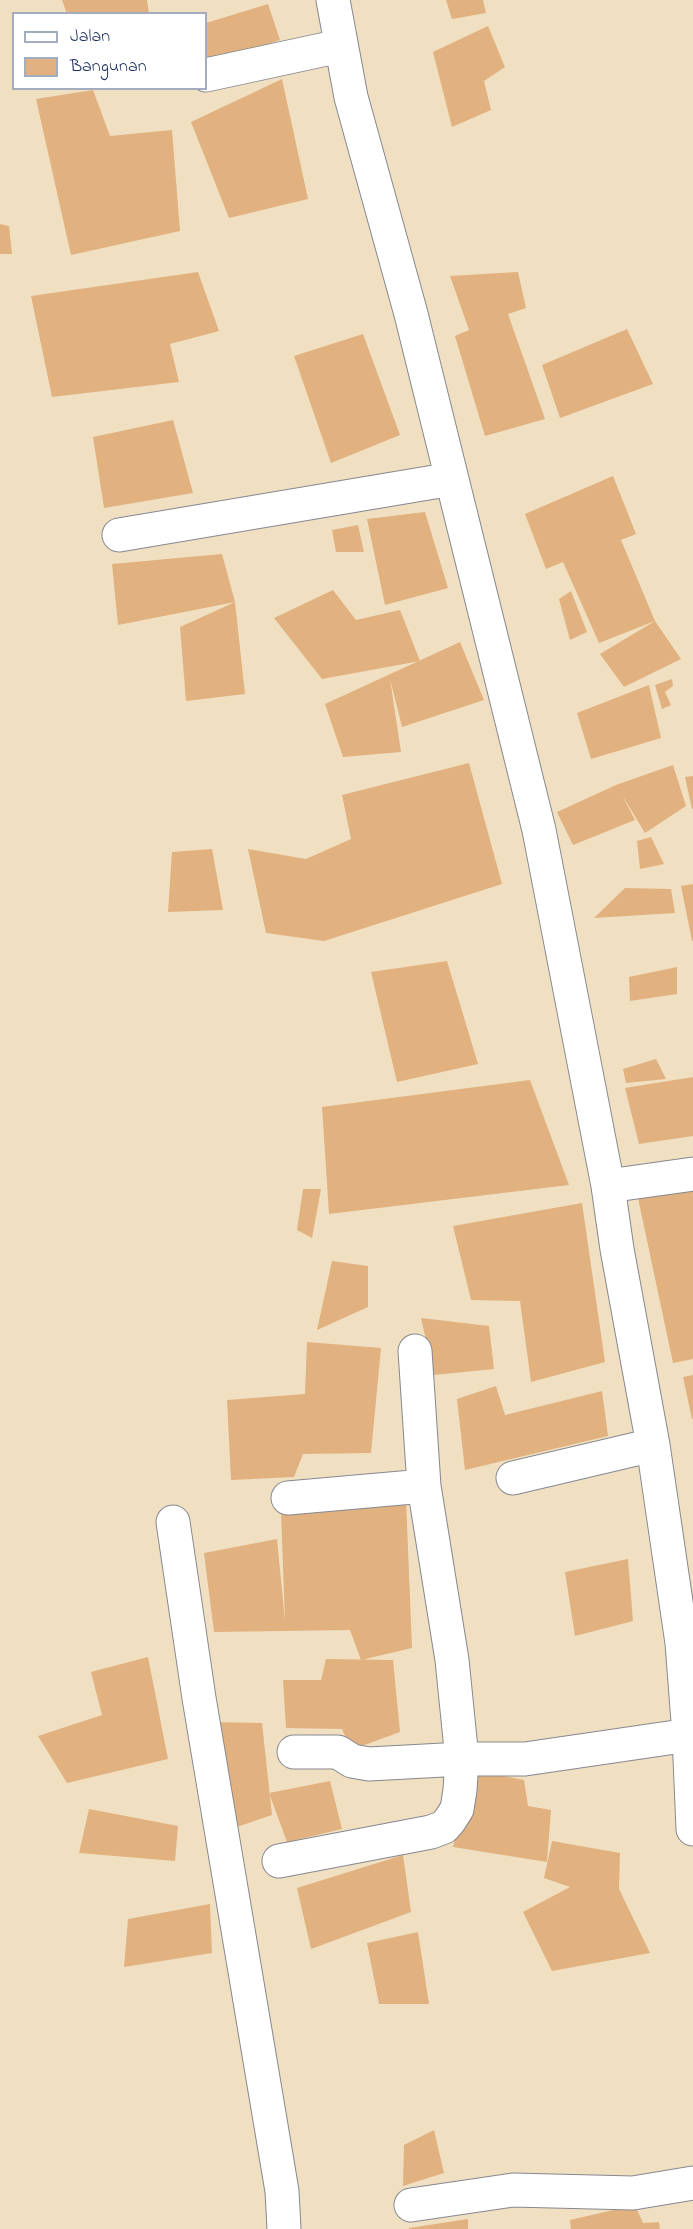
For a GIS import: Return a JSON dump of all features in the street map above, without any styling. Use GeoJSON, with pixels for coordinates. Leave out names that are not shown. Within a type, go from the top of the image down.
{"type":"FeatureCollection","features":[{"type":"Feature","properties":{"kind":"street"},"geometry":{"type":"LineString","coordinates":[[333,0],[351,97],[411,315],[539,830],[608,1186],[653,1445],[682,1643],[693,1829]]}},
{"type":"Feature","properties":{"kind":"street"},"geometry":{"type":"LineString","coordinates":[[207,75],[340,46]]}},
{"type":"Feature","properties":{"kind":"street"},"geometry":{"type":"LineString","coordinates":[[119,535],[452,479]]}},
{"type":"Feature","properties":{"kind":"street"},"geometry":{"type":"LineString","coordinates":[[608,1186],[693,1174]]}},
{"type":"Feature","properties":{"kind":"street"},"geometry":{"type":"LineString","coordinates":[[279,1861],[404,1839],[444,1827],[457,1809],[462,1759],[452,1660],[424,1486],[415,1351]]}},
{"type":"Feature","properties":{"kind":"street"},"geometry":{"type":"LineString","coordinates":[[513,1478],[653,1445]]}},
{"type":"Feature","properties":{"kind":"street"},"geometry":{"type":"LineString","coordinates":[[288,1498],[424,1486]]}},
{"type":"Feature","properties":{"kind":"street"},"geometry":{"type":"LineString","coordinates":[[173,1522],[199,1698],[282,2191],[284,2229]]}},
{"type":"Feature","properties":{"kind":"street"},"geometry":{"type":"LineString","coordinates":[[294,1752],[338,1752],[352,1761],[369,1764],[462,1759],[525,1759],[689,1735]]}},
{"type":"Feature","properties":{"kind":"street"},"geometry":{"type":"LineString","coordinates":[[411,2205],[513,2190],[633,2193],[693,2183]]}},
{"type":"Feature","properties":{"kind":"building"},"geometry":{"type":"Polygon","coordinates":[[[62,0],[147,0],[149,12],[66,12],[62,0]]]}},
{"type":"Feature","properties":{"kind":"building"},"geometry":{"type":"Polygon","coordinates":[[[446,0],[483,0],[486,13],[452,19],[446,0]]]}},
{"type":"Feature","properties":{"kind":"building"},"geometry":{"type":"Polygon","coordinates":[[[268,4],[280,40],[207,65],[207,23],[268,4]]]}},
{"type":"Feature","properties":{"kind":"building"},"geometry":{"type":"Polygon","coordinates":[[[488,26],[505,67],[484,81],[491,110],[452,127],[433,52],[488,26]]]}},
{"type":"Feature","properties":{"kind":"building"},"geometry":{"type":"Polygon","coordinates":[[[282,79],[308,199],[229,218],[191,122],[282,79]]]}},
{"type":"Feature","properties":{"kind":"building"},"geometry":{"type":"Polygon","coordinates":[[[93,90],[110,136],[172,130],[180,231],[71,255],[36,99],[93,90]]]}},
{"type":"Feature","properties":{"kind":"building"},"geometry":{"type":"Polygon","coordinates":[[[0,224],[9,226],[12,254],[0,254],[0,224]]]}},
{"type":"Feature","properties":{"kind":"building"},"geometry":{"type":"Polygon","coordinates":[[[198,272],[219,331],[170,344],[179,382],[52,397],[31,296],[198,272]]]}},
{"type":"Feature","properties":{"kind":"building"},"geometry":{"type":"Polygon","coordinates":[[[518,272],[526,308],[508,314],[545,419],[485,436],[455,336],[469,330],[450,276],[518,272]]]}},
{"type":"Feature","properties":{"kind":"building"},"geometry":{"type":"Polygon","coordinates":[[[627,329],[653,384],[560,418],[542,365],[627,329]]]}},
{"type":"Feature","properties":{"kind":"building"},"geometry":{"type":"Polygon","coordinates":[[[363,334],[400,435],[331,463],[294,356],[363,334]]]}},
{"type":"Feature","properties":{"kind":"building"},"geometry":{"type":"Polygon","coordinates":[[[173,420],[193,493],[104,508],[93,437],[173,420]]]}},
{"type":"Feature","properties":{"kind":"building"},"geometry":{"type":"Polygon","coordinates":[[[613,476],[636,534],[621,540],[655,621],[599,643],[563,562],[546,569],[525,514],[613,476]]]}},
{"type":"Feature","properties":{"kind":"building"},"geometry":{"type":"Polygon","coordinates":[[[425,512],[448,588],[385,605],[367,519],[425,512]]]}},
{"type":"Feature","properties":{"kind":"building"},"geometry":{"type":"Polygon","coordinates":[[[358,525],[364,552],[336,552],[332,530],[358,525]]]}},
{"type":"Feature","properties":{"kind":"building"},"geometry":{"type":"Polygon","coordinates":[[[222,554],[235,602],[118,625],[112,564],[222,554]]]}},
{"type":"Feature","properties":{"kind":"building"},"geometry":{"type":"Polygon","coordinates":[[[333,590],[356,620],[400,610],[420,661],[322,679],[274,618],[333,590]]]}},
{"type":"Feature","properties":{"kind":"building"},"geometry":{"type":"Polygon","coordinates":[[[571,591],[587,632],[570,640],[559,599],[571,591]]]}},
{"type":"Feature","properties":{"kind":"building"},"geometry":{"type":"Polygon","coordinates":[[[235,602],[245,694],[186,701],[180,627],[235,602]]]}},
{"type":"Feature","properties":{"kind":"building"},"geometry":{"type":"Polygon","coordinates":[[[655,621],[681,659],[624,687],[600,654],[655,621]]]}},
{"type":"Feature","properties":{"kind":"building"},"geometry":{"type":"Polygon","coordinates":[[[460,642],[484,700],[402,727],[390,679],[401,752],[343,757],[325,704],[460,642]]]}},
{"type":"Feature","properties":{"kind":"building"},"geometry":{"type":"Polygon","coordinates":[[[672,679],[673,686],[665,692],[671,705],[662,709],[655,685],[672,679]]]}},
{"type":"Feature","properties":{"kind":"building"},"geometry":{"type":"Polygon","coordinates":[[[649,685],[661,738],[591,759],[577,713],[649,685]]]}},
{"type":"Feature","properties":{"kind":"building"},"geometry":{"type":"Polygon","coordinates":[[[469,763],[502,884],[324,941],[266,933],[248,849],[306,859],[351,839],[342,795],[469,763]]]}},
{"type":"Feature","properties":{"kind":"building"},"geometry":{"type":"Polygon","coordinates":[[[673,765],[686,806],[645,833],[622,795],[635,820],[573,845],[557,812],[616,785],[673,765]]]}},
{"type":"Feature","properties":{"kind":"building"},"geometry":{"type":"Polygon","coordinates":[[[693,776],[693,809],[692,809],[685,777],[693,776]]]}},
{"type":"Feature","properties":{"kind":"building"},"geometry":{"type":"Polygon","coordinates":[[[651,837],[664,864],[640,869],[637,841],[651,837]]]}},
{"type":"Feature","properties":{"kind":"building"},"geometry":{"type":"Polygon","coordinates":[[[212,849],[223,910],[168,912],[172,852],[212,849]]]}},
{"type":"Feature","properties":{"kind":"building"},"geometry":{"type":"Polygon","coordinates":[[[693,884],[693,941],[692,941],[681,886],[693,884]]]}},
{"type":"Feature","properties":{"kind":"building"},"geometry":{"type":"Polygon","coordinates":[[[625,888],[671,889],[675,913],[594,918],[625,888]]]}},
{"type":"Feature","properties":{"kind":"building"},"geometry":{"type":"Polygon","coordinates":[[[447,961],[478,1064],[397,1082],[371,972],[447,961]]]}},
{"type":"Feature","properties":{"kind":"building"},"geometry":{"type":"Polygon","coordinates":[[[677,967],[677,994],[630,1001],[629,977],[677,967]]]}},
{"type":"Feature","properties":{"kind":"building"},"geometry":{"type":"Polygon","coordinates":[[[656,1059],[666,1079],[626,1083],[623,1069],[656,1059]]]}},
{"type":"Feature","properties":{"kind":"building"},"geometry":{"type":"Polygon","coordinates":[[[693,1077],[693,1136],[639,1144],[625,1088],[693,1077]]]}},
{"type":"Feature","properties":{"kind":"building"},"geometry":{"type":"Polygon","coordinates":[[[530,1080],[569,1185],[329,1214],[322,1107],[530,1080]]]}},
{"type":"Feature","properties":{"kind":"building"},"geometry":{"type":"Polygon","coordinates":[[[693,1187],[693,1359],[673,1363],[638,1198],[693,1187]]]}},
{"type":"Feature","properties":{"kind":"building"},"geometry":{"type":"Polygon","coordinates":[[[303,1189],[321,1189],[312,1238],[297,1230],[303,1189]]]}},
{"type":"Feature","properties":{"kind":"building"},"geometry":{"type":"Polygon","coordinates":[[[582,1203],[605,1362],[531,1382],[520,1301],[471,1300],[453,1226],[582,1203]]]}},
{"type":"Feature","properties":{"kind":"building"},"geometry":{"type":"Polygon","coordinates":[[[332,1261],[368,1266],[368,1307],[317,1330],[332,1261]]]}},
{"type":"Feature","properties":{"kind":"building"},"geometry":{"type":"Polygon","coordinates":[[[421,1318],[489,1326],[494,1369],[434,1375],[421,1318]]]}},
{"type":"Feature","properties":{"kind":"building"},"geometry":{"type":"Polygon","coordinates":[[[307,1342],[381,1348],[371,1453],[303,1454],[294,1477],[231,1480],[227,1400],[305,1394],[307,1342]]]}},
{"type":"Feature","properties":{"kind":"building"},"geometry":{"type":"Polygon","coordinates":[[[693,1375],[693,1419],[692,1419],[683,1377],[693,1375]]]}},
{"type":"Feature","properties":{"kind":"building"},"geometry":{"type":"Polygon","coordinates":[[[496,1386],[505,1415],[602,1391],[608,1436],[465,1470],[457,1399],[496,1386]]]}},
{"type":"Feature","properties":{"kind":"building"},"geometry":{"type":"Polygon","coordinates":[[[406,1499],[412,1648],[361,1660],[350,1630],[214,1632],[204,1553],[277,1539],[285,1621],[281,1512],[406,1499]]]}},
{"type":"Feature","properties":{"kind":"building"},"geometry":{"type":"Polygon","coordinates":[[[628,1559],[633,1621],[575,1636],[565,1572],[628,1559]]]}},
{"type":"Feature","properties":{"kind":"building"},"geometry":{"type":"Polygon","coordinates":[[[148,1657],[168,1759],[67,1783],[38,1736],[102,1715],[91,1672],[148,1657]]]}},
{"type":"Feature","properties":{"kind":"building"},"geometry":{"type":"Polygon","coordinates":[[[326,1659],[393,1660],[400,1732],[351,1750],[342,1729],[286,1728],[283,1680],[321,1680],[326,1659]]]}},
{"type":"Feature","properties":{"kind":"building"},"geometry":{"type":"Polygon","coordinates":[[[211,1722],[262,1723],[272,1815],[228,1830],[211,1722]]]}},
{"type":"Feature","properties":{"kind":"building"},"geometry":{"type":"Polygon","coordinates":[[[473,1770],[524,1780],[528,1806],[551,1810],[547,1862],[453,1847],[473,1770]]]}},
{"type":"Feature","properties":{"kind":"building"},"geometry":{"type":"Polygon","coordinates":[[[330,1781],[342,1829],[287,1842],[269,1793],[330,1781]]]}},
{"type":"Feature","properties":{"kind":"building"},"geometry":{"type":"Polygon","coordinates":[[[89,1809],[178,1826],[175,1861],[79,1853],[89,1809]]]}},
{"type":"Feature","properties":{"kind":"building"},"geometry":{"type":"Polygon","coordinates":[[[552,1841],[620,1853],[619,1889],[650,1953],[552,1971],[523,1912],[570,1887],[544,1878],[552,1841]]]}},
{"type":"Feature","properties":{"kind":"building"},"geometry":{"type":"Polygon","coordinates":[[[403,1855],[411,1912],[311,1949],[297,1888],[403,1855]]]}},
{"type":"Feature","properties":{"kind":"building"},"geometry":{"type":"Polygon","coordinates":[[[210,1904],[212,1953],[124,1967],[128,1919],[210,1904]]]}},
{"type":"Feature","properties":{"kind":"building"},"geometry":{"type":"Polygon","coordinates":[[[418,1932],[429,2004],[379,2004],[367,1943],[418,1932]]]}},
{"type":"Feature","properties":{"kind":"building"},"geometry":{"type":"Polygon","coordinates":[[[434,2130],[444,2173],[403,2186],[404,2145],[434,2130]]]}},
{"type":"Feature","properties":{"kind":"building"},"geometry":{"type":"Polygon","coordinates":[[[635,2205],[643,2223],[659,2222],[660,2229],[571,2229],[570,2220],[635,2205]]]}},
{"type":"Feature","properties":{"kind":"building"},"geometry":{"type":"Polygon","coordinates":[[[468,2219],[468,2229],[409,2229],[409,2228],[468,2219]]]}}]}
